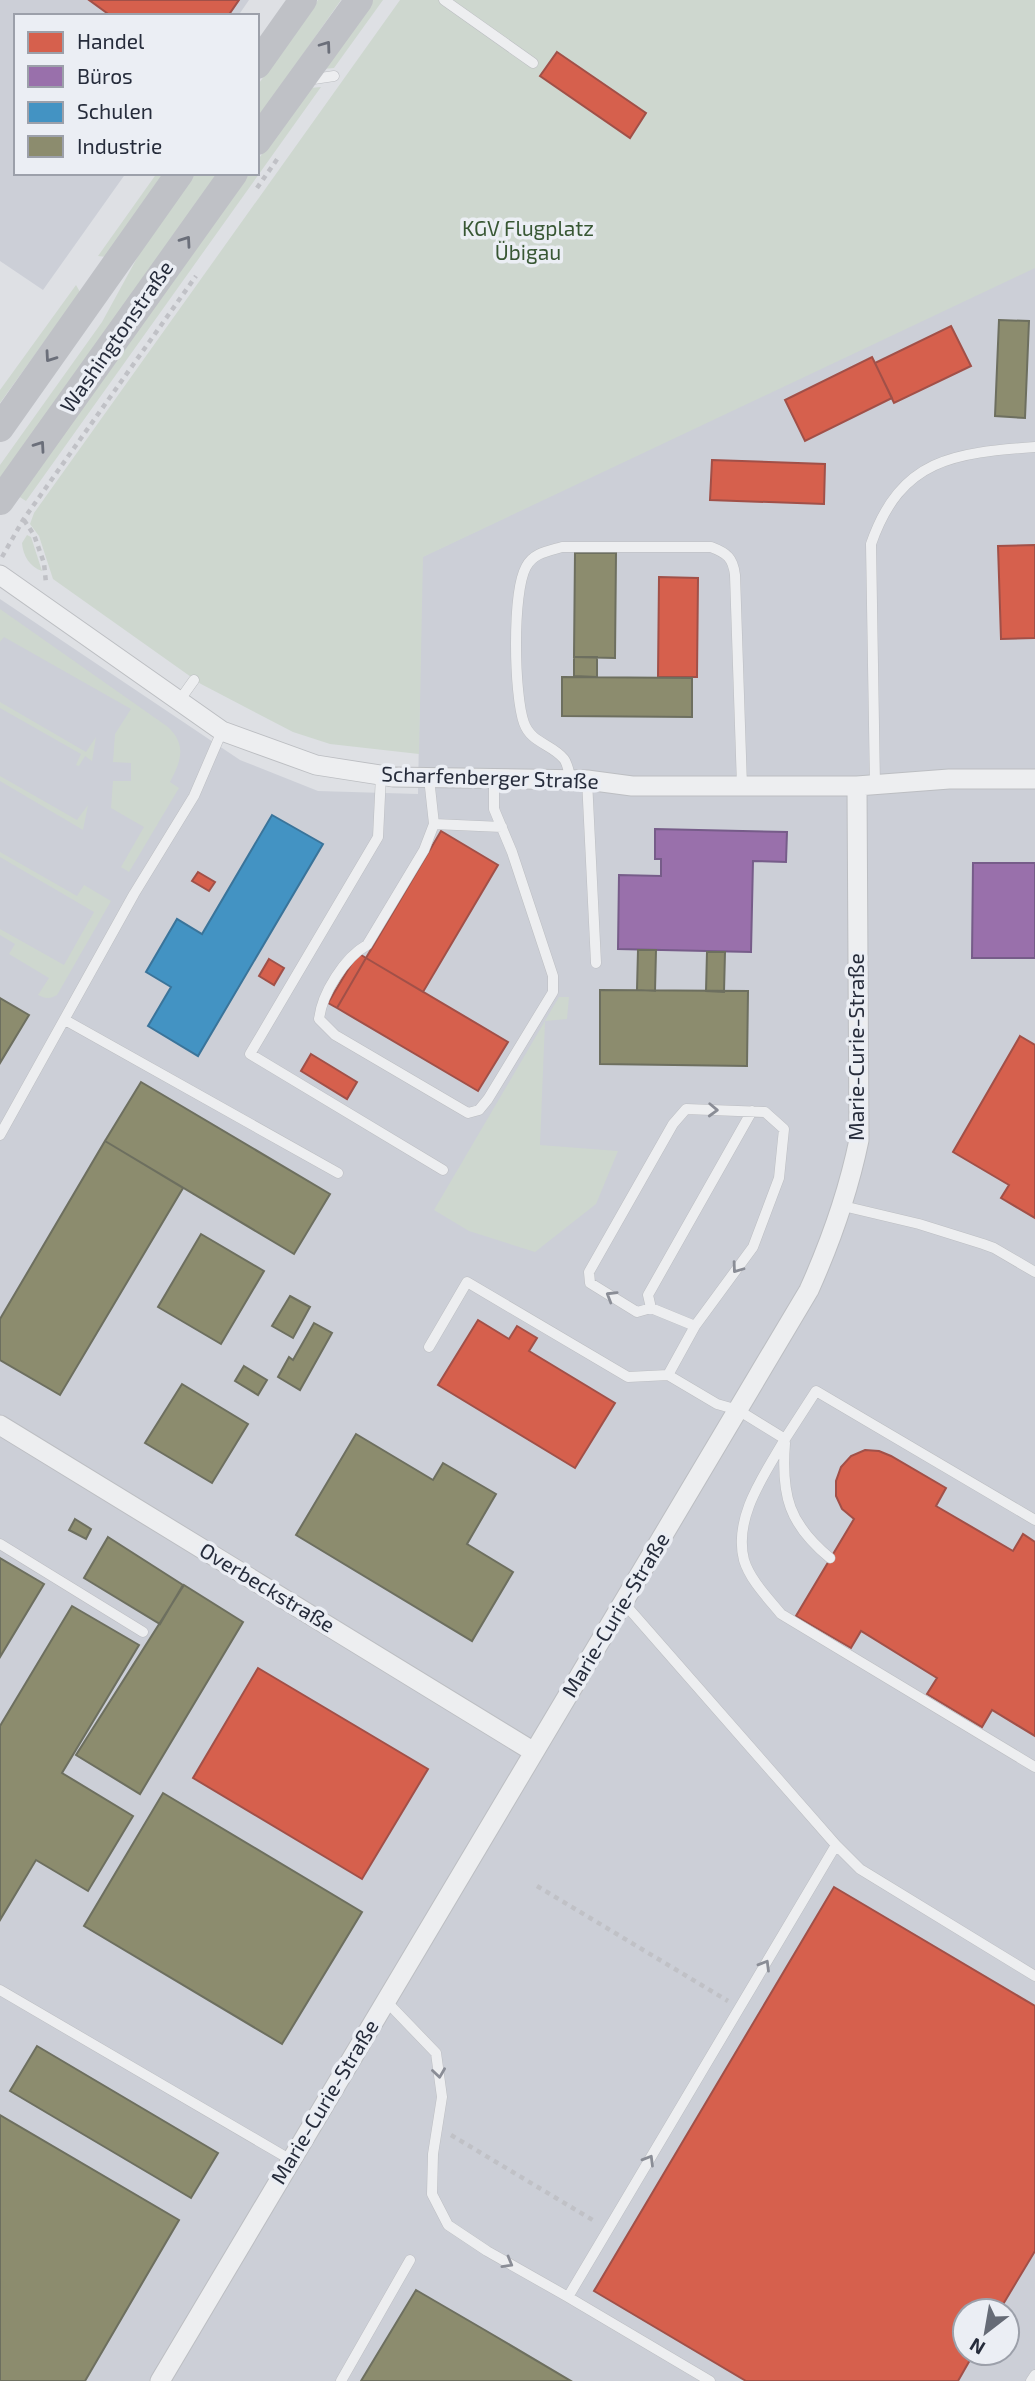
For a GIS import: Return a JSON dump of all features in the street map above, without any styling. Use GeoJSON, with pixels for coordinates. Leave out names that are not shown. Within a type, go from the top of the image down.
{"type":"FeatureCollection","features":[{"type":"Feature","properties":{"kind":"main road"},"geometry":{"type":"LineString","coordinates":[[259,62],[303,0]]}},
{"type":"Feature","properties":{"kind":"main road"},"geometry":{"type":"LineString","coordinates":[[259,138],[359,0]]}},
{"type":"Feature","properties":{"kind":"main road","name":"Washingtonstraße"},"geometry":{"type":"LineString","coordinates":[[0,428],[179,175]]}},
{"type":"Feature","properties":{"kind":"main road","name":"Washingtonstraße"},"geometry":{"type":"LineString","coordinates":[[0,502],[233,175]]}},
{"type":"Feature","properties":{"kind":"street","name":"Scharfenberger Straße"},"geometry":{"type":"LineString","coordinates":[[0,575],[222,731],[316,765],[381,775],[579,780],[632,786],[866,785],[949,779],[1035,779]]}},
{"type":"Feature","properties":{"kind":"street","name":"Marie-Curie-Straße"},"geometry":{"type":"LineString","coordinates":[[160,2381],[809,1290],[831,1241],[843,1206],[859,1140],[866,785]]}},
{"type":"Feature","properties":{"kind":"street","name":"Overbeckstraße"},"geometry":{"type":"LineString","coordinates":[[0,1425],[534,1752]]}},
{"type":"Feature","properties":{"kind":"lane"},"geometry":{"type":"LineString","coordinates":[[444,0],[533,63]]}},
{"type":"Feature","properties":{"kind":"lane"},"geometry":{"type":"LineString","coordinates":[[300,81],[334,76]]}},
{"type":"Feature","properties":{"kind":"lane"},"geometry":{"type":"LineString","coordinates":[[866,785],[871,544],[881,516],[899,491],[922,473],[951,457],[1035,447]]}},
{"type":"Feature","properties":{"kind":"lane"},"geometry":{"type":"LineString","coordinates":[[596,963],[579,780],[564,759],[532,737],[524,725],[517,688],[518,593],[526,566],[540,553],[562,547],[710,547],[726,553],[733,562],[735,575],[742,786]]}},
{"type":"Feature","properties":{"kind":"lane"},"geometry":{"type":"LineString","coordinates":[[179,702],[194,680]]}},
{"type":"Feature","properties":{"kind":"lane"},"geometry":{"type":"LineString","coordinates":[[0,1135],[134,894],[194,796],[222,731]]}},
{"type":"Feature","properties":{"kind":"lane"},"geometry":{"type":"LineString","coordinates":[[381,775],[378,838],[250,1054],[443,1170]]}},
{"type":"Feature","properties":{"kind":"lane"},"geometry":{"type":"LineString","coordinates":[[429,778],[434,824],[424,850],[367,945],[354,952],[321,1004],[320,1018],[335,1035],[468,1113],[479,1110],[488,1099],[553,992],[553,976],[494,809],[494,779]]}},
{"type":"Feature","properties":{"kind":"lane"},"geometry":{"type":"LineString","coordinates":[[434,824],[502,827]]}},
{"type":"Feature","properties":{"kind":"lane"},"geometry":{"type":"LineString","coordinates":[[65,1020],[338,1173]]}},
{"type":"Feature","properties":{"kind":"lane"},"geometry":{"type":"LineString","coordinates":[[668,1375],[695,1326],[753,1247],[779,1178],[784,1129],[765,1112],[686,1109],[673,1124],[589,1272],[590,1283],[637,1311],[651,1308],[695,1326]]}},
{"type":"Feature","properties":{"kind":"lane"},"geometry":{"type":"LineString","coordinates":[[651,1308],[648,1295],[752,1111]]}},
{"type":"Feature","properties":{"kind":"lane"},"geometry":{"type":"LineString","coordinates":[[843,1206],[919,1224],[983,1244],[1035,1272]]}},
{"type":"Feature","properties":{"kind":"lane"},"geometry":{"type":"LineString","coordinates":[[429,1347],[467,1282],[628,1377],[668,1375],[717,1404],[738,1410],[785,1439]]}},
{"type":"Feature","properties":{"kind":"lane"},"geometry":{"type":"LineString","coordinates":[[1035,1520],[816,1391],[756,1490],[746,1515],[742,1537],[744,1561],[757,1585],[781,1614],[1035,1767]]}},
{"type":"Feature","properties":{"kind":"lane"},"geometry":{"type":"LineString","coordinates":[[785,1439],[783,1472],[791,1513],[810,1541],[830,1558]]}},
{"type":"Feature","properties":{"kind":"lane"},"geometry":{"type":"LineString","coordinates":[[0,1544],[143,1632]]}},
{"type":"Feature","properties":{"kind":"lane"},"geometry":{"type":"LineString","coordinates":[[623,1602],[860,1869],[1035,1976]]}},
{"type":"Feature","properties":{"kind":"lane"},"geometry":{"type":"LineString","coordinates":[[568,2297],[836,1845]]}},
{"type":"Feature","properties":{"kind":"lane"},"geometry":{"type":"LineString","coordinates":[[0,1990],[291,2160]]}},
{"type":"Feature","properties":{"kind":"lane"},"geometry":{"type":"LineString","coordinates":[[386,2001],[436,2053],[442,2097],[433,2154],[432,2194],[448,2225],[710,2381]]}},
{"type":"Feature","properties":{"kind":"lane"},"geometry":{"type":"LineString","coordinates":[[341,2381],[410,2260]]}},
{"type":"Feature","properties":{"kind":"lane"},"geometry":{"type":"LineString","coordinates":[[1031,2381],[1035,2375]]}},
{"type":"Feature","properties":{"kind":"path"},"geometry":{"type":"LineString","coordinates":[[6,551],[23,520],[34,535],[44,563],[48,609]]}},
{"type":"Feature","properties":{"kind":"path"},"geometry":{"type":"LineString","coordinates":[[537,1886],[739,2008]]}},
{"type":"Feature","properties":{"kind":"path"},"geometry":{"type":"LineString","coordinates":[[438,2121],[453,2136],[608,2229]]}},
{"type":"Feature","properties":{"kind":"shaded area"},"geometry":{"type":"Polygon","coordinates":[[[0,0],[249,0],[239,14],[14,14],[14,175],[125,175],[43,290],[0,261],[0,0]]]}},
{"type":"Feature","properties":{"kind":"shaded area"},"geometry":{"type":"Polygon","coordinates":[[[1035,266],[1035,2381],[0,2381],[0,599],[240,760],[318,791],[418,794],[422,557],[1035,266]]]}},
{"type":"Feature","properties":{"kind":"green space"},"geometry":{"type":"Polygon","coordinates":[[[318,0],[341,0],[259,117],[259,83],[318,0]]]}},
{"type":"Feature","properties":{"kind":"green space"},"geometry":{"type":"Polygon","coordinates":[[[372,0],[383,0],[334,68],[323,69],[372,0]]]}},
{"type":"Feature","properties":{"kind":"green space","name":"KGV Flugplatz Übigau"},"geometry":{"type":"Polygon","coordinates":[[[400,0],[1035,0],[1035,268],[423,557],[419,754],[330,744],[293,732],[201,684],[53,579],[39,536],[30,524],[34,513],[400,0]]]}},
{"type":"Feature","properties":{"kind":"green space"},"geometry":{"type":"Polygon","coordinates":[[[321,87],[259,174],[259,158],[310,88],[321,87]]]}},
{"type":"Feature","properties":{"kind":"green space"},"geometry":{"type":"Polygon","coordinates":[[[156,175],[165,175],[106,257],[98,256],[156,175]]]}},
{"type":"Feature","properties":{"kind":"green space"},"geometry":{"type":"Polygon","coordinates":[[[194,175],[218,175],[0,479],[0,465],[102,322],[148,238],[194,175]]]}},
{"type":"Feature","properties":{"kind":"green space"},"geometry":{"type":"Polygon","coordinates":[[[248,175],[258,175],[26,501],[18,496],[248,175]]]}},
{"type":"Feature","properties":{"kind":"green space"},"geometry":{"type":"Polygon","coordinates":[[[76,285],[80,292],[0,403],[0,390],[76,285]]]}},
{"type":"Feature","properties":{"kind":"green space"},"geometry":{"type":"Polygon","coordinates":[[[27,535],[31,537],[42,571],[34,567],[26,557],[22,543],[27,535]]]}},
{"type":"Feature","properties":{"kind":"green space"},"geometry":{"type":"Polygon","coordinates":[[[0,609],[168,727],[178,740],[179,760],[170,782],[179,788],[129,872],[121,867],[144,827],[111,808],[113,781],[131,781],[131,763],[113,762],[115,734],[131,709],[4,637],[0,642],[0,609]]]}},
{"type":"Feature","properties":{"kind":"green space"},"geometry":{"type":"Polygon","coordinates":[[[0,702],[86,752],[96,737],[92,761],[85,756],[79,766],[76,765],[81,754],[0,708],[0,702]]]}},
{"type":"Feature","properties":{"kind":"green space"},"geometry":{"type":"Polygon","coordinates":[[[0,776],[77,820],[88,805],[83,830],[0,781],[0,776]]]}},
{"type":"Feature","properties":{"kind":"green space"},"geometry":{"type":"Polygon","coordinates":[[[0,852],[77,896],[84,885],[111,901],[57,995],[52,997],[38,995],[49,978],[9,954],[15,944],[0,935],[0,929],[64,965],[94,912],[0,857],[0,852]]]}},
{"type":"Feature","properties":{"kind":"green space"},"geometry":{"type":"Polygon","coordinates":[[[559,997],[569,997],[567,1019],[545,1021],[540,1145],[618,1151],[596,1204],[535,1252],[469,1231],[434,1210],[559,997]]]}},
{"type":"Feature","properties":{"kind":"building: Handel"},"geometry":{"type":"Polygon","coordinates":[[[89,0],[239,0],[229,14],[108,14],[89,0]]]}},
{"type":"Feature","properties":{"kind":"building: Handel"},"geometry":{"type":"Polygon","coordinates":[[[557,52],[646,113],[630,138],[540,76],[557,52]]]}},
{"type":"Feature","properties":{"kind":"building: Handel"},"geometry":{"type":"Polygon","coordinates":[[[951,326],[971,366],[894,403],[875,363],[951,326]]]}},
{"type":"Feature","properties":{"kind":"building: Handel"},"geometry":{"type":"Polygon","coordinates":[[[872,357],[892,398],[805,441],[785,400],[872,357]]]}},
{"type":"Feature","properties":{"kind":"building: Handel"},"geometry":{"type":"Polygon","coordinates":[[[712,460],[825,464],[824,504],[710,500],[712,460]]]}},
{"type":"Feature","properties":{"kind":"building: Handel"},"geometry":{"type":"Polygon","coordinates":[[[1035,545],[1035,638],[1001,639],[998,546],[1035,545]]]}},
{"type":"Feature","properties":{"kind":"building: Handel"},"geometry":{"type":"Polygon","coordinates":[[[659,577],[698,578],[697,677],[658,677],[659,577]]]}},
{"type":"Feature","properties":{"kind":"building: Handel"},"geometry":{"type":"Polygon","coordinates":[[[441,831],[498,865],[423,992],[366,958],[441,831]]]}},
{"type":"Feature","properties":{"kind":"building: Handel"},"geometry":{"type":"Polygon","coordinates":[[[198,872],[215,882],[209,891],[192,881],[198,872]]]}},
{"type":"Feature","properties":{"kind":"building: Handel"},"geometry":{"type":"Polygon","coordinates":[[[358,953],[366,958],[337,1008],[328,1003],[358,953]]]}},
{"type":"Feature","properties":{"kind":"building: Handel"},"geometry":{"type":"Polygon","coordinates":[[[366,958],[508,1042],[478,1091],[337,1008],[366,958]]]}},
{"type":"Feature","properties":{"kind":"building: Handel"},"geometry":{"type":"Polygon","coordinates":[[[269,959],[284,968],[274,985],[259,976],[269,959]]]}},
{"type":"Feature","properties":{"kind":"building: Handel"},"geometry":{"type":"Polygon","coordinates":[[[1020,1036],[1035,1045],[1035,1218],[1001,1198],[1009,1185],[953,1152],[1020,1036]]]}},
{"type":"Feature","properties":{"kind":"building: Handel"},"geometry":{"type":"Polygon","coordinates":[[[311,1054],[357,1082],[347,1099],[301,1071],[311,1054]]]}},
{"type":"Feature","properties":{"kind":"building: Handel"},"geometry":{"type":"Polygon","coordinates":[[[478,1320],[509,1339],[517,1326],[537,1338],[529,1351],[615,1403],[575,1468],[438,1385],[478,1320]]]}},
{"type":"Feature","properties":{"kind":"building: Handel"},"geometry":{"type":"Polygon","coordinates":[[[865,1450],[879,1451],[891,1456],[946,1488],[936,1506],[1013,1551],[1023,1534],[1035,1542],[1035,1736],[992,1710],[982,1727],[927,1694],[937,1678],[861,1631],[851,1648],[796,1616],[854,1519],[842,1509],[836,1496],[836,1481],[841,1467],[851,1456],[865,1450]]]}},
{"type":"Feature","properties":{"kind":"building: Handel"},"geometry":{"type":"Polygon","coordinates":[[[258,1668],[428,1769],[362,1879],[193,1778],[258,1668]]]}},
{"type":"Feature","properties":{"kind":"building: Handel"},"geometry":{"type":"Polygon","coordinates":[[[834,1887],[1035,2006],[1035,2251],[1007,2297],[951,2297],[951,2367],[966,2367],[958,2381],[746,2381],[594,2291],[834,1887]]]}},
{"type":"Feature","properties":{"kind":"building: Büros"},"geometry":{"type":"Polygon","coordinates":[[[655,829],[787,832],[786,862],[753,861],[751,952],[618,949],[619,875],[661,876],[661,859],[655,859],[655,829]]]}},
{"type":"Feature","properties":{"kind":"building: Büros"},"geometry":{"type":"Polygon","coordinates":[[[973,863],[1035,863],[1035,958],[972,958],[973,863]]]}},
{"type":"Feature","properties":{"kind":"building: Schulen"},"geometry":{"type":"Polygon","coordinates":[[[272,815],[323,844],[198,1056],[148,1026],[171,987],[146,972],[177,919],[202,934],[272,815]]]}},
{"type":"Feature","properties":{"kind":"building: Industrie"},"geometry":{"type":"Polygon","coordinates":[[[999,320],[1029,321],[1025,418],[995,416],[999,320]]]}},
{"type":"Feature","properties":{"kind":"building: Industrie"},"geometry":{"type":"Polygon","coordinates":[[[575,553],[616,553],[615,658],[574,657],[575,553]]]}},
{"type":"Feature","properties":{"kind":"building: Industrie"},"geometry":{"type":"Polygon","coordinates":[[[574,657],[597,657],[597,677],[574,676],[574,657]]]}},
{"type":"Feature","properties":{"kind":"building: Industrie"},"geometry":{"type":"Polygon","coordinates":[[[562,677],[692,678],[692,717],[562,716],[562,677]]]}},
{"type":"Feature","properties":{"kind":"building: Industrie"},"geometry":{"type":"Polygon","coordinates":[[[638,950],[656,950],[655,991],[637,990],[638,950]]]}},
{"type":"Feature","properties":{"kind":"building: Industrie"},"geometry":{"type":"Polygon","coordinates":[[[707,952],[725,952],[724,992],[706,991],[707,952]]]}},
{"type":"Feature","properties":{"kind":"building: Industrie"},"geometry":{"type":"Polygon","coordinates":[[[600,990],[748,991],[747,1066],[600,1064],[600,990]]]}},
{"type":"Feature","properties":{"kind":"building: Industrie"},"geometry":{"type":"Polygon","coordinates":[[[0,998],[29,1015],[0,1063],[0,998]]]}},
{"type":"Feature","properties":{"kind":"building: Industrie"},"geometry":{"type":"Polygon","coordinates":[[[141,1082],[330,1194],[294,1254],[105,1141],[141,1082]]]}},
{"type":"Feature","properties":{"kind":"building: Industrie"},"geometry":{"type":"Polygon","coordinates":[[[105,1141],[183,1188],[60,1395],[0,1360],[0,1319],[105,1141]]]}},
{"type":"Feature","properties":{"kind":"building: Industrie"},"geometry":{"type":"Polygon","coordinates":[[[201,1234],[264,1271],[221,1344],[158,1307],[201,1234]]]}},
{"type":"Feature","properties":{"kind":"building: Industrie"},"geometry":{"type":"Polygon","coordinates":[[[290,1296],[310,1307],[293,1338],[272,1326],[290,1296]]]}},
{"type":"Feature","properties":{"kind":"building: Industrie"},"geometry":{"type":"Polygon","coordinates":[[[314,1323],[332,1333],[300,1390],[278,1377],[289,1357],[293,1360],[314,1323]]]}},
{"type":"Feature","properties":{"kind":"building: Industrie"},"geometry":{"type":"Polygon","coordinates":[[[244,1366],[267,1380],[258,1395],[235,1381],[244,1366]]]}},
{"type":"Feature","properties":{"kind":"building: Industrie"},"geometry":{"type":"Polygon","coordinates":[[[182,1384],[248,1424],[212,1483],[145,1443],[182,1384]]]}},
{"type":"Feature","properties":{"kind":"building: Industrie"},"geometry":{"type":"Polygon","coordinates":[[[356,1434],[433,1480],[443,1463],[496,1494],[467,1544],[513,1572],[472,1641],[296,1535],[356,1434]]]}},
{"type":"Feature","properties":{"kind":"building: Industrie"},"geometry":{"type":"Polygon","coordinates":[[[75,1519],[91,1529],[86,1539],[69,1530],[75,1519]]]}},
{"type":"Feature","properties":{"kind":"building: Industrie"},"geometry":{"type":"Polygon","coordinates":[[[108,1537],[183,1585],[160,1624],[84,1578],[108,1537]]]}},
{"type":"Feature","properties":{"kind":"building: Industrie"},"geometry":{"type":"Polygon","coordinates":[[[0,1558],[44,1584],[0,1657],[0,1558]]]}},
{"type":"Feature","properties":{"kind":"building: Industrie"},"geometry":{"type":"Polygon","coordinates":[[[184,1585],[243,1622],[140,1794],[76,1755],[184,1585]]]}},
{"type":"Feature","properties":{"kind":"building: Industrie"},"geometry":{"type":"Polygon","coordinates":[[[72,1606],[139,1645],[62,1773],[133,1816],[88,1891],[36,1860],[0,1920],[0,1726],[72,1606]]]}},
{"type":"Feature","properties":{"kind":"building: Industrie"},"geometry":{"type":"Polygon","coordinates":[[[163,1793],[362,1912],[282,2044],[84,1926],[163,1793]]]}},
{"type":"Feature","properties":{"kind":"building: Industrie"},"geometry":{"type":"Polygon","coordinates":[[[37,2046],[218,2153],[191,2198],[10,2091],[37,2046]]]}},
{"type":"Feature","properties":{"kind":"building: Industrie"},"geometry":{"type":"Polygon","coordinates":[[[0,2115],[179,2220],[85,2381],[0,2381],[0,2115]]]}},
{"type":"Feature","properties":{"kind":"building: Industrie"},"geometry":{"type":"Polygon","coordinates":[[[416,2290],[483,2329],[571,2381],[361,2381],[416,2290]]]}}]}
